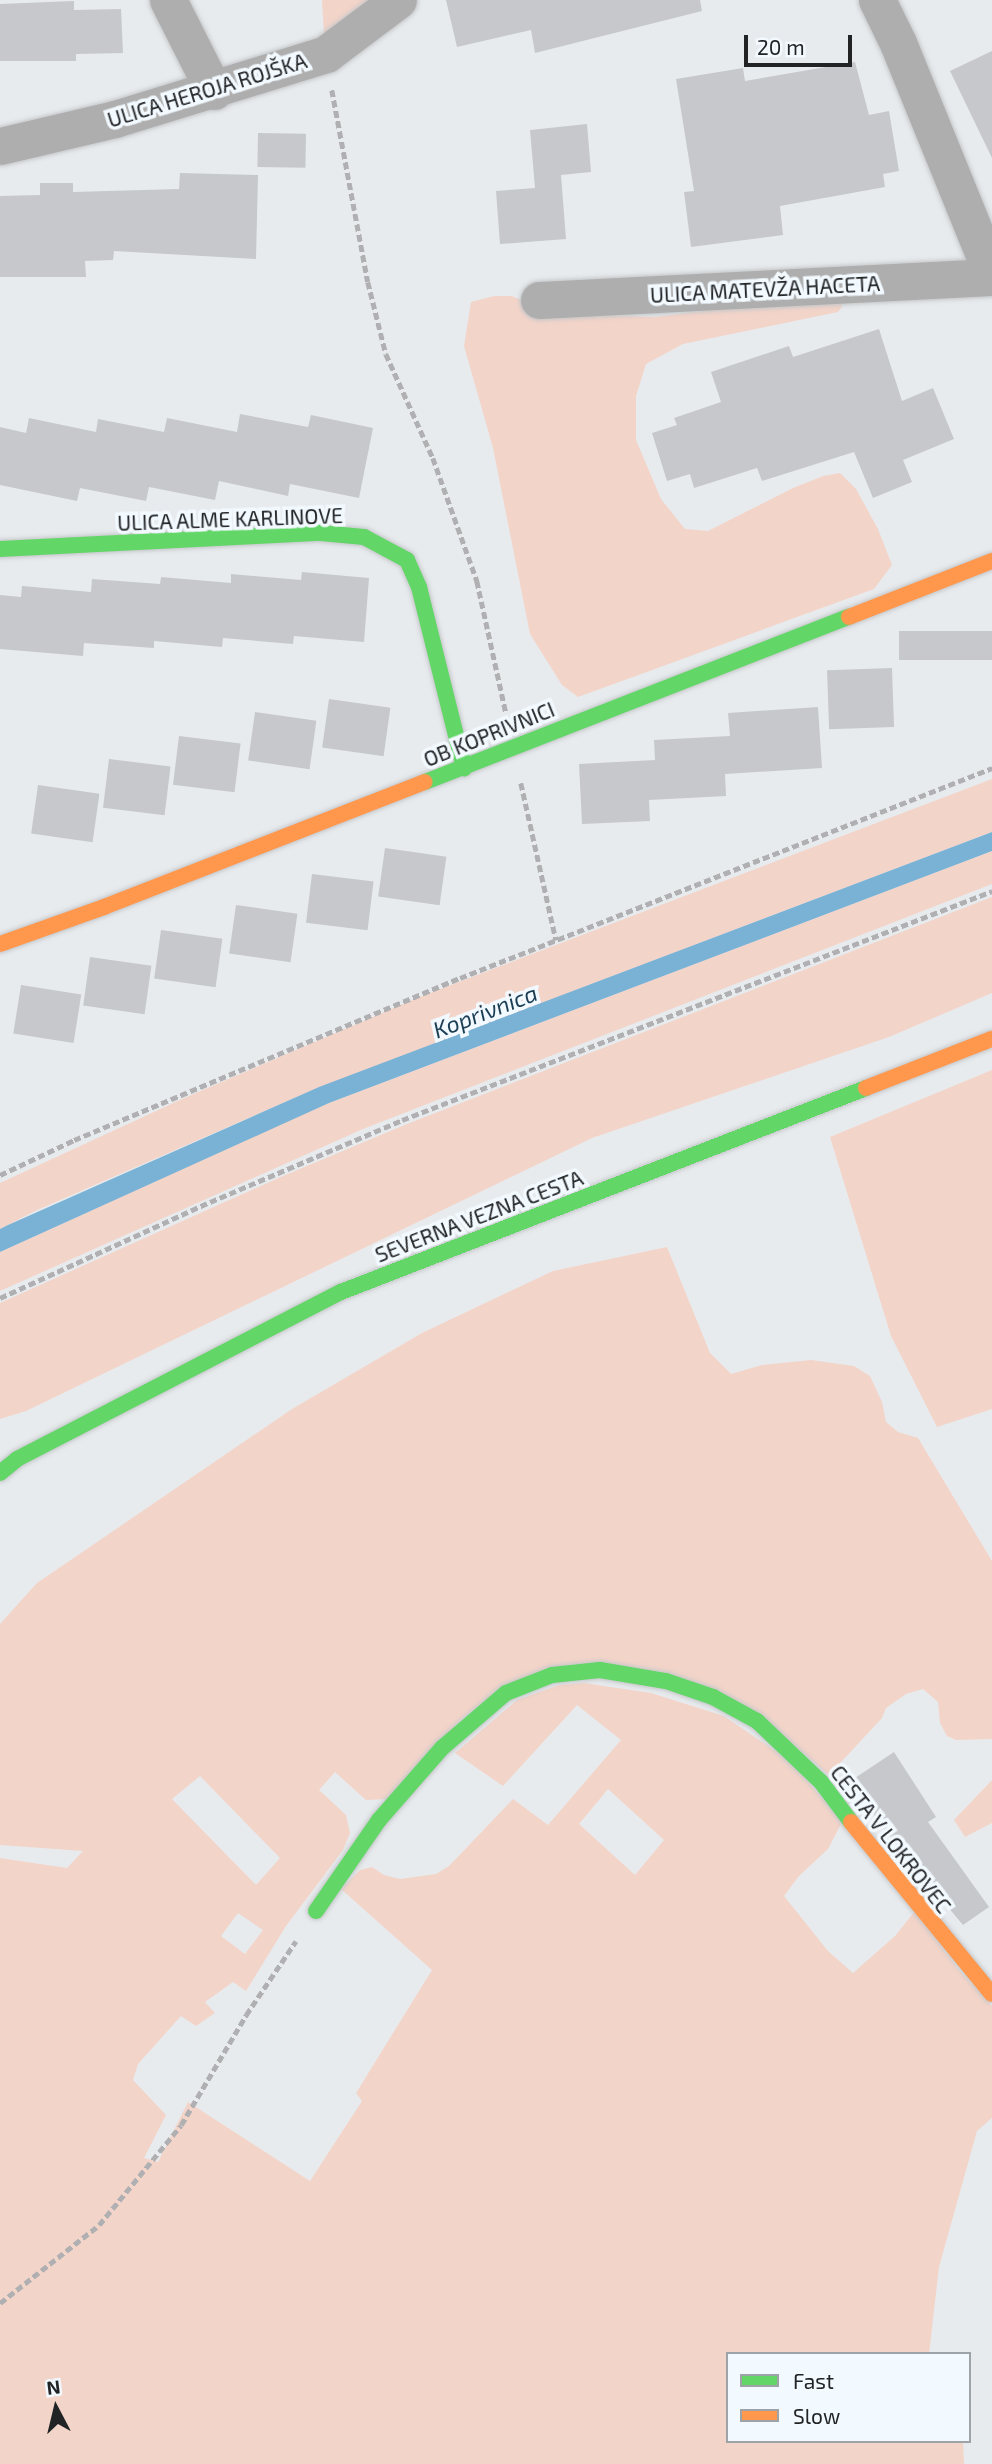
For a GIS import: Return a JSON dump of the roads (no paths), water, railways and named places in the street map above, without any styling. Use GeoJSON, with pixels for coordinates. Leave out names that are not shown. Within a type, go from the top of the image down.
{"type":"FeatureCollection","features":[{"type":"Feature","properties":{"kind":"street"},"geometry":{"type":"LineString","coordinates":[[168,0],[214,91]]}},
{"type":"Feature","properties":{"kind":"street","name":"ULICA HEROJA ROJŠKA"},"geometry":{"type":"LineString","coordinates":[[0,146],[214,91],[326,54],[398,0]]}},
{"type":"Feature","properties":{"kind":"street"},"geometry":{"type":"LineString","coordinates":[[877,0],[898,43],[992,276]]}},
{"type":"Feature","properties":{"kind":"street","name":"ULICA MATEVŽA HACETA"},"geometry":{"type":"LineString","coordinates":[[539,300],[992,276]]}},
{"type":"Feature","properties":{"kind":"street","name":"ULICA ALME KARLINOVE"},"geometry":{"type":"LineString","coordinates":[[0,549],[321,533],[364,537],[407,560],[419,587],[464,768]]}},
{"type":"Feature","properties":{"kind":"street","name":"OB KOPRIVNICI"},"geometry":{"type":"LineString","coordinates":[[0,944],[104,907],[992,561]]}},
{"type":"Feature","properties":{"kind":"street","name":"SEVERNA VEZNA CESTA"},"geometry":{"type":"LineString","coordinates":[[0,1473],[18,1460],[341,1293],[992,1039]]}},
{"type":"Feature","properties":{"kind":"street","name":"CESTA V LOKROVEC"},"geometry":{"type":"LineString","coordinates":[[316,1911],[388,1810],[442,1748],[506,1693],[552,1675],[600,1670],[666,1681],[713,1697],[757,1721],[821,1782],[882,1863],[992,1994]]}},
{"type":"Feature","properties":{"kind":"water"},"geometry":{"type":"Polygon","coordinates":[[[992,832],[992,851],[329,1103],[0,1252],[0,1229],[319,1087],[992,832]]]}},
{"type":"Feature","properties":{"kind":"water label","name":"Koprivnica"},"geometry":{"type":"Point","coordinates":[485,1011]}}]}
